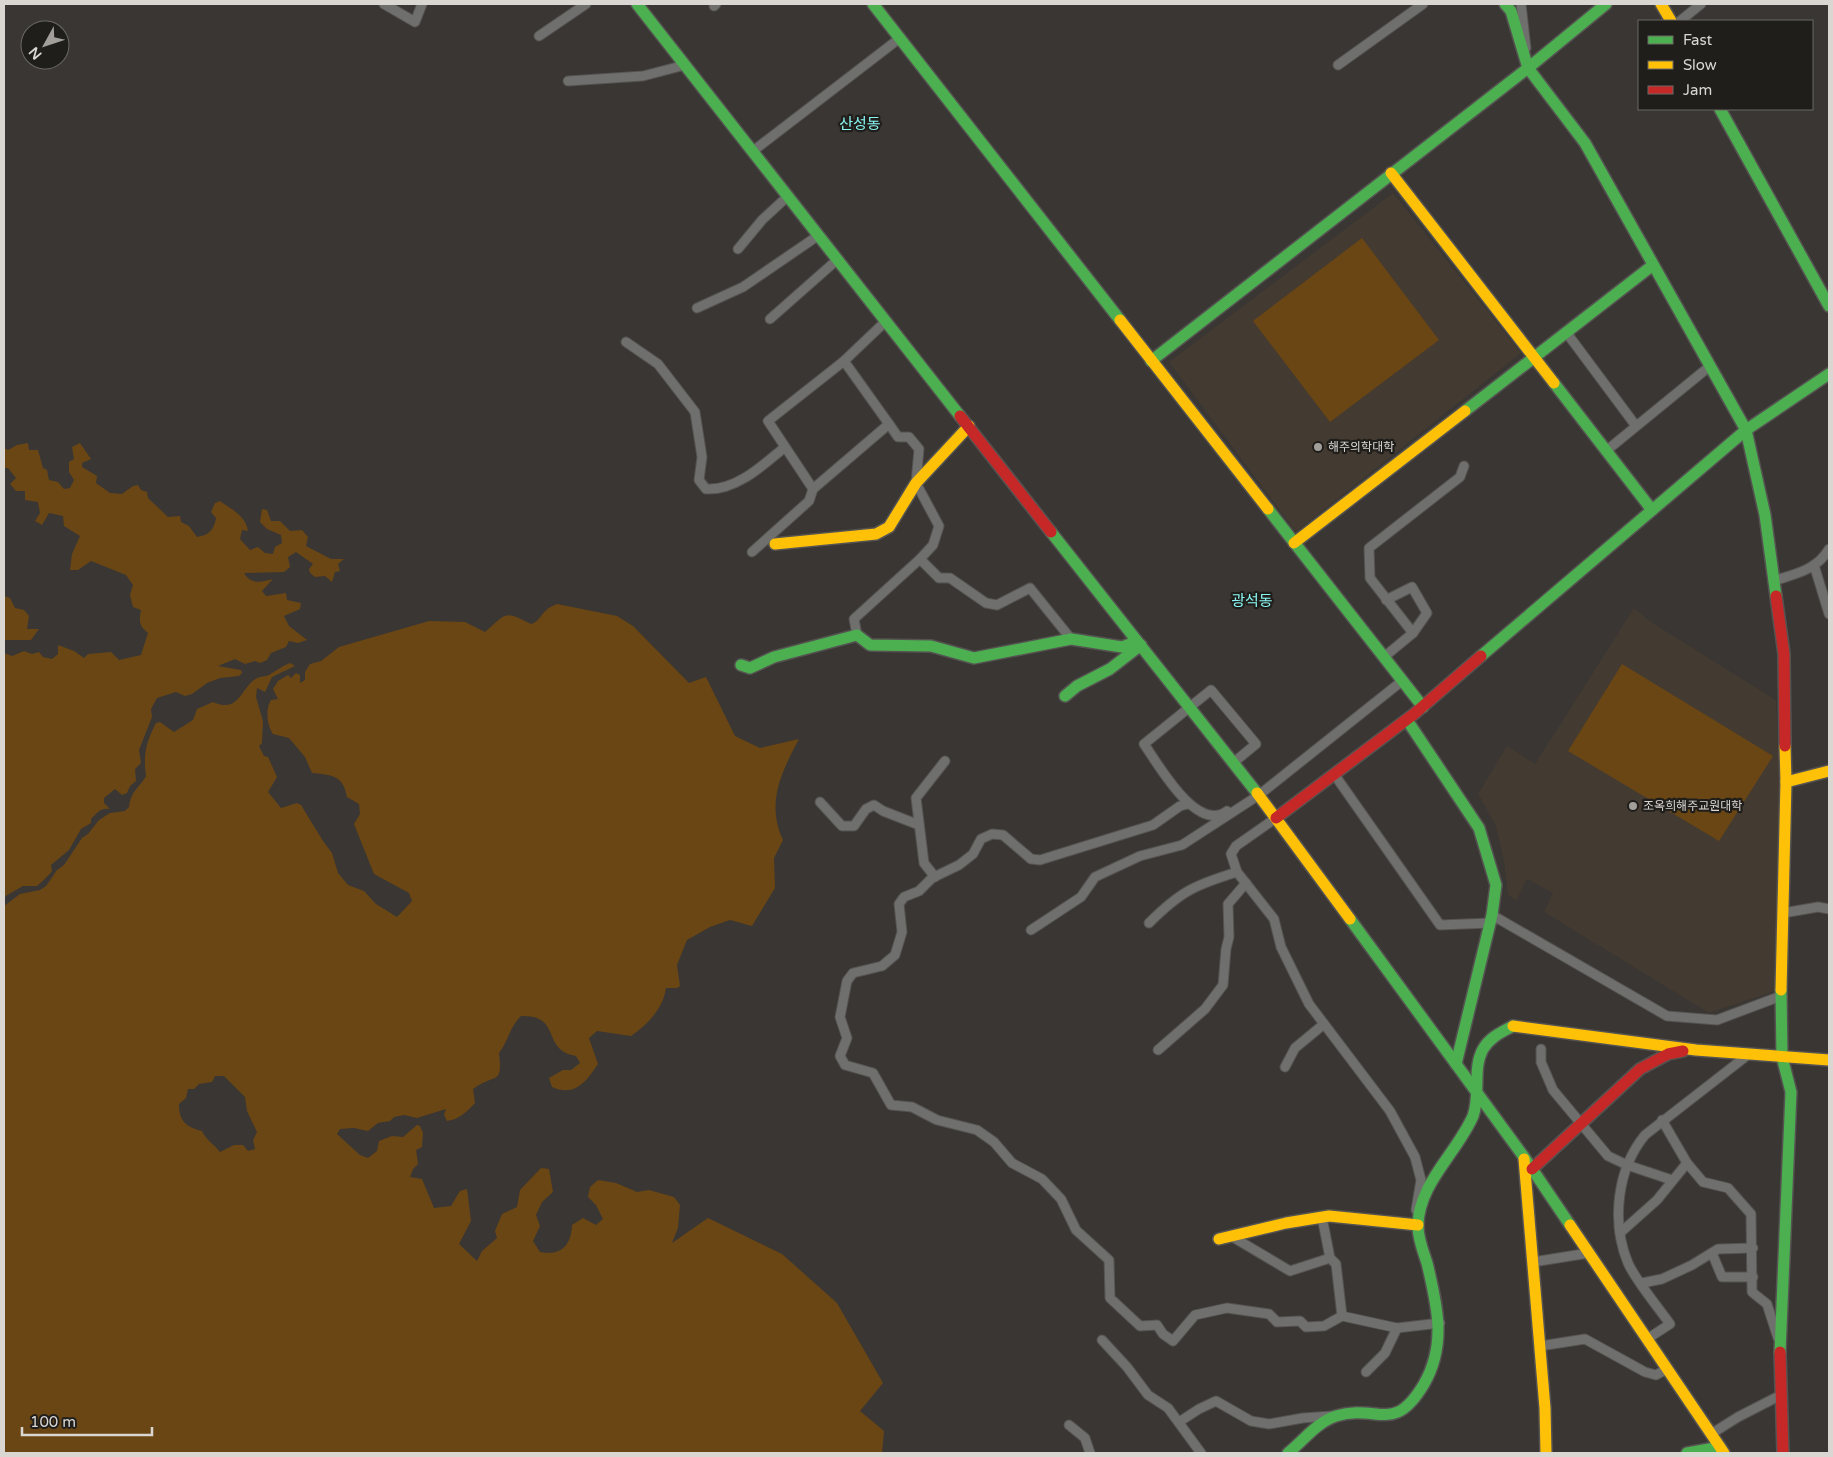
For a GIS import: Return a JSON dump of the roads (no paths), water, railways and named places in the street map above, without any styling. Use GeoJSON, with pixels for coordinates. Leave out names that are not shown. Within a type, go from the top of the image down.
{"type":"FeatureCollection","features":[{"type":"Feature","properties":{"kind":"street"},"geometry":{"type":"LineString","coordinates":[[384,4],[415,22],[422,4]]}},
{"type":"Feature","properties":{"kind":"street"},"geometry":{"type":"LineString","coordinates":[[539,36],[586,4]]}},
{"type":"Feature","properties":{"kind":"street"},"geometry":{"type":"LineString","coordinates":[[637,4],[1257,793],[1524,1156],[1722,1450],[1687,1453]]}},
{"type":"Feature","properties":{"kind":"street"},"geometry":{"type":"LineString","coordinates":[[873,4],[1423,707]]}},
{"type":"Feature","properties":{"kind":"street"},"geometry":{"type":"LineString","coordinates":[[1338,65],[1423,4]]}},
{"type":"Feature","properties":{"kind":"street"},"geometry":{"type":"LineString","coordinates":[[1505,4],[1511,11],[1528,68],[1585,143],[1746,430],[1764,515],[1784,654],[1786,782],[1781,996],[1782,1057],[1791,1092],[1780,1342],[1783,1453]]}},
{"type":"Feature","properties":{"kind":"street"},"geometry":{"type":"LineString","coordinates":[[1520,4],[1528,68]]}},
{"type":"Feature","properties":{"kind":"street"},"geometry":{"type":"LineString","coordinates":[[1151,361],[1528,68],[1606,4]]}},
{"type":"Feature","properties":{"kind":"street"},"geometry":{"type":"LineString","coordinates":[[1661,4],[1670,20]]}},
{"type":"Feature","properties":{"kind":"street"},"geometry":{"type":"LineString","coordinates":[[1681,20],[1701,4]]}},
{"type":"Feature","properties":{"kind":"street"},"geometry":{"type":"LineString","coordinates":[[753,151],[900,38]]}},
{"type":"Feature","properties":{"kind":"street"},"geometry":{"type":"LineString","coordinates":[[568,81],[643,76],[685,65]]}},
{"type":"Feature","properties":{"kind":"street"},"geometry":{"type":"LineString","coordinates":[[1721,110],[1829,306]]}},
{"type":"Feature","properties":{"kind":"street"},"geometry":{"type":"LineString","coordinates":[[1391,173],[1652,510]]}},
{"type":"Feature","properties":{"kind":"street"},"geometry":{"type":"LineString","coordinates":[[738,249],[762,220],[788,196]]}},
{"type":"Feature","properties":{"kind":"street"},"geometry":{"type":"LineString","coordinates":[[697,308],[743,287],[819,235]]}},
{"type":"Feature","properties":{"kind":"street"},"geometry":{"type":"LineString","coordinates":[[770,318],[838,259]]}},
{"type":"Feature","properties":{"kind":"street"},"geometry":{"type":"LineString","coordinates":[[1294,543],[1653,265]]}},
{"type":"Feature","properties":{"kind":"street"},"geometry":{"type":"LineString","coordinates":[[813,489],[768,421],[844,361],[886,320]]}},
{"type":"Feature","properties":{"kind":"street"},"geometry":{"type":"LineString","coordinates":[[1566,332],[1636,426]]}},
{"type":"Feature","properties":{"kind":"street"},"geometry":{"type":"LineString","coordinates":[[626,342],[658,364],[695,412],[702,457],[699,480],[706,488],[718,490],[754,473],[785,447]]}},
{"type":"Feature","properties":{"kind":"street"},"geometry":{"type":"LineString","coordinates":[[844,361],[898,437],[909,437],[919,448],[916,483],[939,526],[933,545],[854,619],[858,635],[870,645],[931,646],[974,658],[1071,639],[1122,647],[1139,643]]}},
{"type":"Feature","properties":{"kind":"street"},"geometry":{"type":"LineString","coordinates":[[1606,451],[1710,366]]}},
{"type":"Feature","properties":{"kind":"street"},"geometry":{"type":"LineString","coordinates":[[1179,1422],[1216,1401],[1251,1421],[1269,1424],[1303,1418],[1401,1413],[1410,1404],[1436,1360],[1441,1341],[1440,1323],[1415,1225],[1421,1180],[1415,1157],[1390,1111],[1309,1004],[1281,947],[1274,919],[1237,872],[1231,854],[1236,846],[1423,707],[1746,430],[1829,374]]}},
{"type":"Feature","properties":{"kind":"street"},"geometry":{"type":"LineString","coordinates":[[752,552],[810,501],[813,489],[888,424]]}},
{"type":"Feature","properties":{"kind":"street"},"geometry":{"type":"LineString","coordinates":[[775,544],[876,534],[889,527],[916,483],[969,426]]}},
{"type":"Feature","properties":{"kind":"street"},"geometry":{"type":"LineString","coordinates":[[1412,633],[1370,578],[1369,548],[1460,477],[1464,466]]}},
{"type":"Feature","properties":{"kind":"street"},"geometry":{"type":"LineString","coordinates":[[1773,581],[1809,570],[1825,556],[1829,549]]}},
{"type":"Feature","properties":{"kind":"street"},"geometry":{"type":"LineString","coordinates":[[920,559],[939,578],[950,578],[986,603],[997,605],[1030,588],[1071,639]]}},
{"type":"Feature","properties":{"kind":"street"},"geometry":{"type":"LineString","coordinates":[[1814,565],[1829,614]]}},
{"type":"Feature","properties":{"kind":"street"},"geometry":{"type":"LineString","coordinates":[[1384,657],[1412,633],[1427,614],[1412,587],[1386,600]]}},
{"type":"Feature","properties":{"kind":"street"},"geometry":{"type":"LineString","coordinates":[[741,665],[750,668],[774,657],[858,635]]}},
{"type":"Feature","properties":{"kind":"street"},"geometry":{"type":"LineString","coordinates":[[1065,696],[1077,686],[1110,669],[1139,643]]}},
{"type":"Feature","properties":{"kind":"street"},"geometry":{"type":"LineString","coordinates":[[1031,930],[1081,897],[1095,877],[1140,856],[1182,845],[1257,793],[1402,681]]}},
{"type":"Feature","properties":{"kind":"street"},"geometry":{"type":"LineString","coordinates":[[1233,763],[1256,744],[1211,690],[1144,744],[1188,804],[1204,815],[1222,815],[1257,793]]}},
{"type":"Feature","properties":{"kind":"street"},"geometry":{"type":"LineString","coordinates":[[1407,720],[1479,828],[1496,885],[1491,919],[1456,1064]]}},
{"type":"Feature","properties":{"kind":"street"},"geometry":{"type":"LineString","coordinates":[[935,877],[924,863],[916,798],[945,761]]}},
{"type":"Feature","properties":{"kind":"street"},"geometry":{"type":"LineString","coordinates":[[1786,782],[1829,771]]}},
{"type":"Feature","properties":{"kind":"street"},"geometry":{"type":"LineString","coordinates":[[1334,774],[1440,925],[1491,919],[1667,1016],[1718,1020],[1781,996]]}},
{"type":"Feature","properties":{"kind":"street"},"geometry":{"type":"LineString","coordinates":[[820,802],[842,826],[854,826],[866,809],[874,805],[883,811],[919,825]]}},
{"type":"Feature","properties":{"kind":"street"},"geometry":{"type":"LineString","coordinates":[[1188,804],[1180,806],[1153,825],[1040,860],[1031,859],[1003,836],[992,834],[981,839],[973,854],[959,865],[935,877],[919,891],[904,896],[899,904],[902,932],[895,955],[882,966],[853,974],[846,981],[840,1017],[847,1038],[840,1056],[845,1065],[873,1073],[891,1105],[912,1107],[937,1120],[977,1130],[994,1142],[1012,1163],[1042,1179],[1061,1199],[1076,1230],[1109,1260],[1110,1298],[1140,1326],[1157,1325],[1163,1334],[1173,1341],[1195,1315],[1226,1308],[1270,1314],[1276,1322],[1300,1321],[1306,1327],[1324,1326],[1342,1316],[1397,1328],[1440,1323]]}},
{"type":"Feature","properties":{"kind":"street"},"geometry":{"type":"LineString","coordinates":[[1149,923],[1171,901],[1197,884],[1237,872]]}},
{"type":"Feature","properties":{"kind":"street"},"geometry":{"type":"LineString","coordinates":[[1158,1050],[1205,1009],[1223,985],[1229,937],[1228,904],[1246,884]]}},
{"type":"Feature","properties":{"kind":"street"},"geometry":{"type":"LineString","coordinates":[[1783,913],[1818,907],[1829,909]]}},
{"type":"Feature","properties":{"kind":"street"},"geometry":{"type":"LineString","coordinates":[[1285,1067],[1295,1048],[1324,1024]]}},
{"type":"Feature","properties":{"kind":"street"},"geometry":{"type":"LineString","coordinates":[[1415,1225],[1423,1201],[1472,1116],[1478,1094],[1477,1078],[1482,1051],[1494,1036],[1514,1026],[1696,1050],[1829,1060]]}},
{"type":"Feature","properties":{"kind":"street"},"geometry":{"type":"LineString","coordinates":[[1541,1049],[1541,1062],[1553,1090],[1608,1156],[1627,1165],[1672,1180]]}},
{"type":"Feature","properties":{"kind":"street"},"geometry":{"type":"LineString","coordinates":[[1532,1169],[1582,1125],[1631,1077],[1653,1062],[1674,1052],[1696,1050]]}},
{"type":"Feature","properties":{"kind":"street"},"geometry":{"type":"LineString","coordinates":[[1648,1339],[1670,1324],[1629,1264],[1620,1233],[1620,1186],[1627,1165],[1633,1150],[1645,1135],[1749,1054]]}},
{"type":"Feature","properties":{"kind":"street"},"geometry":{"type":"LineString","coordinates":[[1662,1120],[1688,1163],[1703,1182],[1728,1188],[1751,1214],[1753,1248],[1752,1292],[1766,1304],[1780,1342]]}},
{"type":"Feature","properties":{"kind":"street"},"geometry":{"type":"LineString","coordinates":[[1524,1156],[1540,1346],[1546,1453]]}},
{"type":"Feature","properties":{"kind":"street"},"geometry":{"type":"LineString","coordinates":[[1620,1233],[1658,1200],[1672,1180],[1688,1163]]}},
{"type":"Feature","properties":{"kind":"street"},"geometry":{"type":"LineString","coordinates":[[1322,1217],[1330,1258],[1336,1264],[1342,1316]]}},
{"type":"Feature","properties":{"kind":"street"},"geometry":{"type":"LineString","coordinates":[[1225,1237],[1322,1217],[1415,1225]]}},
{"type":"Feature","properties":{"kind":"street"},"geometry":{"type":"LineString","coordinates":[[1225,1237],[1290,1271],[1330,1258]]}},
{"type":"Feature","properties":{"kind":"street"},"geometry":{"type":"LineString","coordinates":[[1642,1283],[1662,1279],[1692,1265],[1718,1249],[1753,1248]]}},
{"type":"Feature","properties":{"kind":"street"},"geometry":{"type":"LineString","coordinates":[[1533,1262],[1589,1253]]}},
{"type":"Feature","properties":{"kind":"street"},"geometry":{"type":"LineString","coordinates":[[1712,1253],[1722,1278],[1753,1277]]}},
{"type":"Feature","properties":{"kind":"street"},"geometry":{"type":"LineString","coordinates":[[1366,1372],[1384,1353],[1397,1328]]}},
{"type":"Feature","properties":{"kind":"street"},"geometry":{"type":"LineString","coordinates":[[1540,1346],[1585,1339],[1645,1372],[1656,1375],[1667,1368]]}},
{"type":"Feature","properties":{"kind":"street"},"geometry":{"type":"LineString","coordinates":[[1102,1340],[1127,1367],[1148,1395],[1168,1408],[1201,1453]]}},
{"type":"Feature","properties":{"kind":"street"},"geometry":{"type":"LineString","coordinates":[[1711,1434],[1738,1416],[1781,1395]]}},
{"type":"Feature","properties":{"kind":"street"},"geometry":{"type":"LineString","coordinates":[[1288,1453],[1320,1426],[1336,1416]]}},
{"type":"Feature","properties":{"kind":"street"},"geometry":{"type":"LineString","coordinates":[[1070,1425],[1085,1438],[1090,1453]]}},
{"type":"Feature","properties":{"kind":"place","name":"해주의학대학"},"geometry":{"type":"Point","coordinates":[1318,447]}},
{"type":"Feature","properties":{"kind":"place","name":"조옥희해주교원대학"},"geometry":{"type":"Point","coordinates":[1633,806]}},
{"type":"Feature","properties":{"kind":"district","name":"산성동"},"geometry":{"type":"Point","coordinates":[860,124]}},
{"type":"Feature","properties":{"kind":"district","name":"광석동"},"geometry":{"type":"Point","coordinates":[1252,601]}}]}
